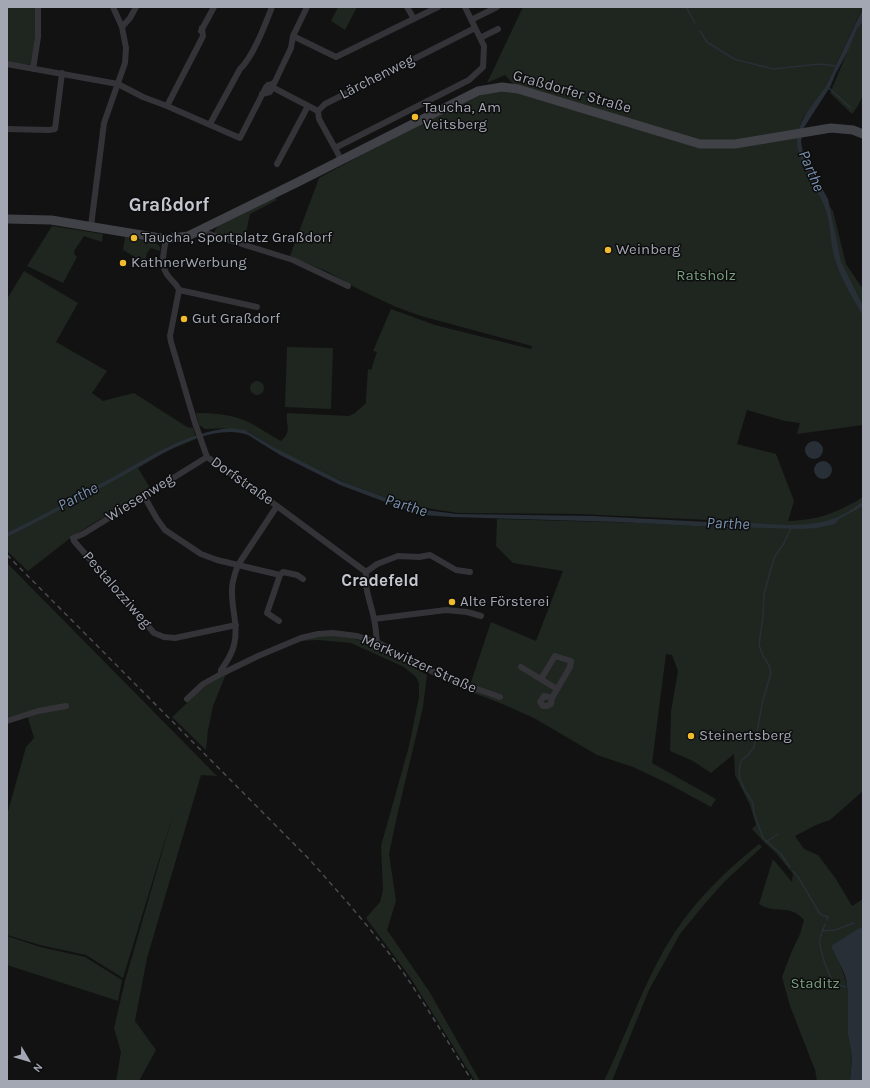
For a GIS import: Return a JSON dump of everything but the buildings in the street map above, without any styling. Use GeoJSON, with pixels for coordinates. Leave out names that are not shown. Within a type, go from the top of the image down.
{"type":"FeatureCollection","features":[{"type":"Feature","properties":{"kind":"street"},"geometry":{"type":"LineString","coordinates":[[33,69],[38,37],[38,7]]}},
{"type":"Feature","properties":{"kind":"street"},"geometry":{"type":"LineString","coordinates":[[91,226],[104,123],[125,63],[126,48],[122,27],[112,7]]}},
{"type":"Feature","properties":{"kind":"street"},"geometry":{"type":"LineString","coordinates":[[122,27],[130,18],[136,7]]}},
{"type":"Feature","properties":{"kind":"street"},"geometry":{"type":"LineString","coordinates":[[168,106],[199,44],[199,34],[214,7]]}},
{"type":"Feature","properties":{"kind":"street"},"geometry":{"type":"LineString","coordinates":[[210,124],[240,69],[246,63],[272,7]]}},
{"type":"Feature","properties":{"kind":"street"},"geometry":{"type":"LineString","coordinates":[[7,64],[118,84],[240,138],[291,48],[293,36],[307,7]]}},
{"type":"Feature","properties":{"kind":"street"},"geometry":{"type":"LineString","coordinates":[[408,7],[414,19]]}},
{"type":"Feature","properties":{"kind":"street"},"geometry":{"type":"LineString","coordinates":[[293,36],[336,57],[438,7]]}},
{"type":"Feature","properties":{"kind":"street"},"geometry":{"type":"LineString","coordinates":[[335,148],[469,80],[483,67],[484,46],[465,7]]}},
{"type":"Feature","properties":{"kind":"street"},"geometry":{"type":"LineString","coordinates":[[471,20],[497,7]]}},
{"type":"Feature","properties":{"kind":"street","name":"Lärchenweg"},"geometry":{"type":"LineString","coordinates":[[318,112],[326,104],[475,28]]}},
{"type":"Feature","properties":{"kind":"street"},"geometry":{"type":"LineString","coordinates":[[480,38],[498,29]]}},
{"type":"Feature","properties":{"kind":"street"},"geometry":{"type":"LineString","coordinates":[[7,129],[55,129],[62,73]]}},
{"type":"Feature","properties":{"kind":"street"},"geometry":{"type":"LineString","coordinates":[[258,85],[268,88],[318,112],[319,119],[340,160]]}},
{"type":"Feature","properties":{"kind":"street","name":"Graßdorfer Straße"},"geometry":{"type":"LineString","coordinates":[[7,219],[51,220],[166,239],[188,236],[478,91],[502,87],[518,89],[700,144],[734,144],[831,128],[853,130],[863,134]]}},
{"type":"Feature","properties":{"kind":"street"},"geometry":{"type":"LineString","coordinates":[[277,164],[308,106]]}},
{"type":"Feature","properties":{"kind":"street"},"geometry":{"type":"LineString","coordinates":[[200,231],[293,260],[348,286]]}},
{"type":"Feature","properties":{"kind":"street"},"geometry":{"type":"LineString","coordinates":[[166,239],[163,268],[180,290],[257,307]]}},
{"type":"Feature","properties":{"kind":"street","name":"Dorfstraße"},"geometry":{"type":"LineString","coordinates":[[180,290],[170,336],[202,447],[207,457],[277,506],[366,572]]}},
{"type":"Feature","properties":{"kind":"street","name":"Wiesenweg"},"geometry":{"type":"LineString","coordinates":[[73,538],[83,534],[207,457]]}},
{"type":"Feature","properties":{"kind":"street"},"geometry":{"type":"LineString","coordinates":[[144,496],[165,530],[201,554],[280,575]]}},
{"type":"Feature","properties":{"kind":"street"},"geometry":{"type":"LineString","coordinates":[[221,674],[221,670],[234,648],[236,625],[232,589],[234,576],[238,565],[277,506]]}},
{"type":"Feature","properties":{"kind":"street","name":"Pestalozziweg"},"geometry":{"type":"LineString","coordinates":[[73,538],[154,633],[164,637],[175,638],[236,625]]}},
{"type":"Feature","properties":{"kind":"street"},"geometry":{"type":"LineString","coordinates":[[377,642],[374,619],[366,589],[366,572],[377,564],[398,556],[419,557],[430,555],[456,570],[470,572]]}},
{"type":"Feature","properties":{"kind":"street"},"geometry":{"type":"LineString","coordinates":[[279,621],[267,613],[280,575],[283,572],[297,575],[303,579]]}},
{"type":"Feature","properties":{"kind":"street"},"geometry":{"type":"LineString","coordinates":[[374,619],[446,610],[467,612],[480,616]]}},
{"type":"Feature","properties":{"kind":"street","name":"Merkwitzer Straße"},"geometry":{"type":"LineString","coordinates":[[187,699],[203,684],[221,674],[301,638],[318,634],[333,633],[357,636],[377,642],[422,667],[447,678],[500,697]]}},
{"type":"Feature","properties":{"kind":"street"},"geometry":{"type":"LineString","coordinates":[[541,679],[555,656],[571,661],[570,667],[552,698]]}},
{"type":"Feature","properties":{"kind":"street"},"geometry":{"type":"LineString","coordinates":[[521,667],[558,688]]}},
{"type":"Feature","properties":{"kind":"street"},"geometry":{"type":"LineString","coordinates":[[7,721],[38,711],[66,706]]}},
{"type":"Feature","properties":{"kind":"green space"},"geometry":{"type":"Polygon","coordinates":[[[7,7],[35,7],[37,30],[31,65],[7,62],[7,7]]]}},
{"type":"Feature","properties":{"kind":"green space"},"geometry":{"type":"Polygon","coordinates":[[[338,7],[357,7],[345,30],[331,21],[338,7]]]}},
{"type":"Feature","properties":{"kind":"green space"},"geometry":{"type":"Polygon","coordinates":[[[523,7],[863,7],[826,86],[819,98],[803,118],[797,140],[799,155],[816,186],[833,211],[846,264],[863,289],[863,425],[797,434],[800,423],[785,421],[747,410],[737,444],[776,454],[794,501],[788,521],[811,519],[825,515],[855,502],[863,496],[863,791],[830,820],[816,825],[795,836],[804,849],[818,855],[836,879],[852,906],[863,899],[863,927],[856,931],[841,967],[847,984],[846,987],[848,993],[848,1036],[852,1059],[850,1081],[817,1081],[815,1070],[790,1006],[782,977],[800,934],[804,920],[799,915],[788,910],[771,909],[759,904],[773,859],[792,882],[793,874],[776,853],[752,829],[756,825],[750,805],[735,775],[734,754],[711,773],[693,761],[670,751],[671,711],[678,671],[672,655],[666,654],[652,763],[716,799],[711,807],[667,783],[633,767],[597,755],[534,718],[468,691],[491,622],[536,641],[563,571],[513,563],[496,546],[497,519],[642,523],[733,528],[731,521],[577,514],[458,513],[413,506],[348,484],[278,450],[249,432],[229,428],[205,429],[199,425],[196,413],[228,415],[250,423],[281,441],[288,431],[287,413],[349,416],[355,413],[366,403],[368,369],[371,370],[377,352],[373,351],[391,309],[435,325],[531,349],[532,346],[421,316],[396,307],[360,290],[328,272],[290,256],[319,178],[472,96],[515,86],[505,75],[487,83],[523,7]]]}},
{"type":"Feature","properties":{"kind":"green space"},"geometry":{"type":"Polygon","coordinates":[[[863,22],[863,95],[852,114],[830,93],[857,29],[863,22]]]}},
{"type":"Feature","properties":{"kind":"green space"},"geometry":{"type":"Polygon","coordinates":[[[275,198],[277,200],[250,214],[244,242],[215,233],[218,226],[275,198]]]}},
{"type":"Feature","properties":{"kind":"green space"},"geometry":{"type":"Polygon","coordinates":[[[52,226],[103,234],[102,242],[84,236],[74,251],[74,254],[77,257],[63,283],[27,266],[52,226]]]}},
{"type":"Feature","properties":{"kind":"green space"},"geometry":{"type":"Polygon","coordinates":[[[125,237],[155,242],[160,247],[160,251],[151,248],[147,253],[145,263],[123,250],[125,237]]]}},
{"type":"Feature","properties":{"kind":"green space"},"geometry":{"type":"Polygon","coordinates":[[[24,271],[78,303],[56,342],[107,371],[92,393],[103,401],[134,393],[187,427],[193,428],[196,439],[167,451],[138,468],[150,488],[73,536],[28,571],[7,551],[7,299],[24,271]]]}},
{"type":"Feature","properties":{"kind":"green space"},"geometry":{"type":"Polygon","coordinates":[[[287,347],[333,348],[331,409],[285,407],[287,347]]]}},
{"type":"Feature","properties":{"kind":"green space"},"geometry":{"type":"Polygon","coordinates":[[[254,381],[260,381],[264,385],[264,391],[260,395],[254,395],[250,391],[250,385],[254,381]]]}},
{"type":"Feature","properties":{"kind":"green space"},"geometry":{"type":"Polygon","coordinates":[[[7,563],[217,776],[201,775],[147,958],[135,1021],[156,1050],[139,1081],[116,1081],[121,1052],[114,1028],[125,981],[174,811],[123,978],[86,955],[40,945],[7,935],[7,815],[26,747],[34,738],[27,715],[7,721],[7,563]]]}},
{"type":"Feature","properties":{"kind":"green space"},"geometry":{"type":"Polygon","coordinates":[[[326,635],[352,638],[376,646],[427,675],[423,707],[389,854],[396,901],[387,930],[429,991],[480,1081],[475,1081],[410,977],[366,918],[380,902],[383,890],[381,846],[409,746],[419,697],[419,683],[416,677],[404,667],[351,643],[319,640],[298,641],[326,635]]]}},
{"type":"Feature","properties":{"kind":"green space"},"geometry":{"type":"Polygon","coordinates":[[[226,674],[213,706],[206,750],[172,717],[205,686],[226,674]]]}},
{"type":"Feature","properties":{"kind":"green space"},"geometry":{"type":"Polygon","coordinates":[[[759,844],[762,847],[724,882],[680,934],[649,990],[612,1081],[604,1081],[646,986],[675,932],[703,896],[759,844]]]}},
{"type":"Feature","properties":{"kind":"green space"},"geometry":{"type":"Polygon","coordinates":[[[7,936],[40,947],[85,957],[122,980],[118,1001],[7,965],[7,936]]]}},
{"type":"Feature","properties":{"kind":"water","name":"Parthe"},"geometry":{"type":"Polygon","coordinates":[[[863,8],[863,22],[857,29],[830,87],[803,129],[801,141],[803,154],[828,199],[841,262],[863,306],[863,316],[836,264],[827,214],[803,165],[797,139],[798,131],[804,117],[826,86],[863,8]]]}},
{"type":"Feature","properties":{"kind":"water","name":"Parthe"},"geometry":{"type":"Polygon","coordinates":[[[230,428],[245,430],[275,448],[343,482],[417,509],[457,514],[593,516],[791,525],[818,523],[830,520],[845,514],[863,502],[863,506],[839,519],[835,524],[817,528],[801,529],[424,515],[340,485],[280,455],[248,435],[229,432],[203,436],[179,446],[7,537],[7,533],[170,446],[199,434],[230,428]]]}},
{"type":"Feature","properties":{"kind":"water"},"geometry":{"type":"Polygon","coordinates":[[[814,441],[820,444],[823,450],[820,456],[814,459],[808,456],[805,450],[808,444],[814,441]]]}},
{"type":"Feature","properties":{"kind":"water"},"geometry":{"type":"Polygon","coordinates":[[[823,461],[829,464],[832,470],[829,476],[823,479],[817,476],[814,470],[817,464],[823,461]]]}},
{"type":"Feature","properties":{"kind":"water"},"geometry":{"type":"Polygon","coordinates":[[[863,927],[863,1081],[850,1081],[852,1059],[848,1036],[848,993],[843,970],[831,946],[863,927]]]}},
{"type":"Feature","properties":{"kind":"waterway"},"geometry":{"type":"LineString","coordinates":[[686,7],[695,23]]}},
{"type":"Feature","properties":{"kind":"waterway"},"geometry":{"type":"LineString","coordinates":[[700,31],[707,42],[734,59],[773,69],[820,64],[836,66]]}},
{"type":"Feature","properties":{"kind":"waterway"},"geometry":{"type":"LineString","coordinates":[[829,88],[851,108]]}},
{"type":"Feature","properties":{"kind":"waterway"},"geometry":{"type":"LineString","coordinates":[[790,867],[781,854],[763,838],[754,813],[753,803],[743,787],[739,775],[742,760],[754,747],[763,700],[771,673],[769,665],[763,656],[759,645],[764,594],[774,558],[784,543],[791,528]]}},
{"type":"Feature","properties":{"kind":"waterway"},"geometry":{"type":"LineString","coordinates":[[766,842],[778,834]]}},
{"type":"Feature","properties":{"kind":"waterway"},"geometry":{"type":"LineString","coordinates":[[793,871],[820,914],[828,917],[827,920]]}},
{"type":"Feature","properties":{"kind":"waterway"},"geometry":{"type":"LineString","coordinates":[[822,931],[835,930],[854,923]]}},
{"type":"Feature","properties":{"kind":"waterway"},"geometry":{"type":"LineString","coordinates":[[825,924],[820,941],[825,964],[834,984],[846,987]]}},
{"type":"Feature","properties":{"kind":"railway"},"geometry":{"type":"LineString","coordinates":[[7,555],[309,859],[334,887],[371,930],[405,975],[472,1081]]}},
{"type":"Feature","properties":{"kind":"place","name":"Taucha, Am Veitsberg"},"geometry":{"type":"Point","coordinates":[415,117]}},
{"type":"Feature","properties":{"kind":"place","name":"Taucha, Sportplatz Graßdorf"},"geometry":{"type":"Point","coordinates":[134,238]}},
{"type":"Feature","properties":{"kind":"place","name":"Weinberg"},"geometry":{"type":"Point","coordinates":[608,250]}},
{"type":"Feature","properties":{"kind":"place","name":"KathnerWerbung"},"geometry":{"type":"Point","coordinates":[123,263]}},
{"type":"Feature","properties":{"kind":"place","name":"Gut Graßdorf"},"geometry":{"type":"Point","coordinates":[184,319]}},
{"type":"Feature","properties":{"kind":"place","name":"Alte Försterei"},"geometry":{"type":"Point","coordinates":[452,602]}},
{"type":"Feature","properties":{"kind":"place","name":"Steinertsberg"},"geometry":{"type":"Point","coordinates":[691,736]}},
{"type":"Feature","properties":{"kind":"district","name":"Graßdorf"},"geometry":{"type":"Point","coordinates":[169,206]}},
{"type":"Feature","properties":{"kind":"district","name":"Cradefeld"},"geometry":{"type":"Point","coordinates":[380,581]}},
{"type":"Feature","properties":{"kind":"park label","name":"Ratsholz"},"geometry":{"type":"Point","coordinates":[706,276]}},
{"type":"Feature","properties":{"kind":"park label","name":"Staditz"},"geometry":{"type":"Point","coordinates":[815,984]}}]}
